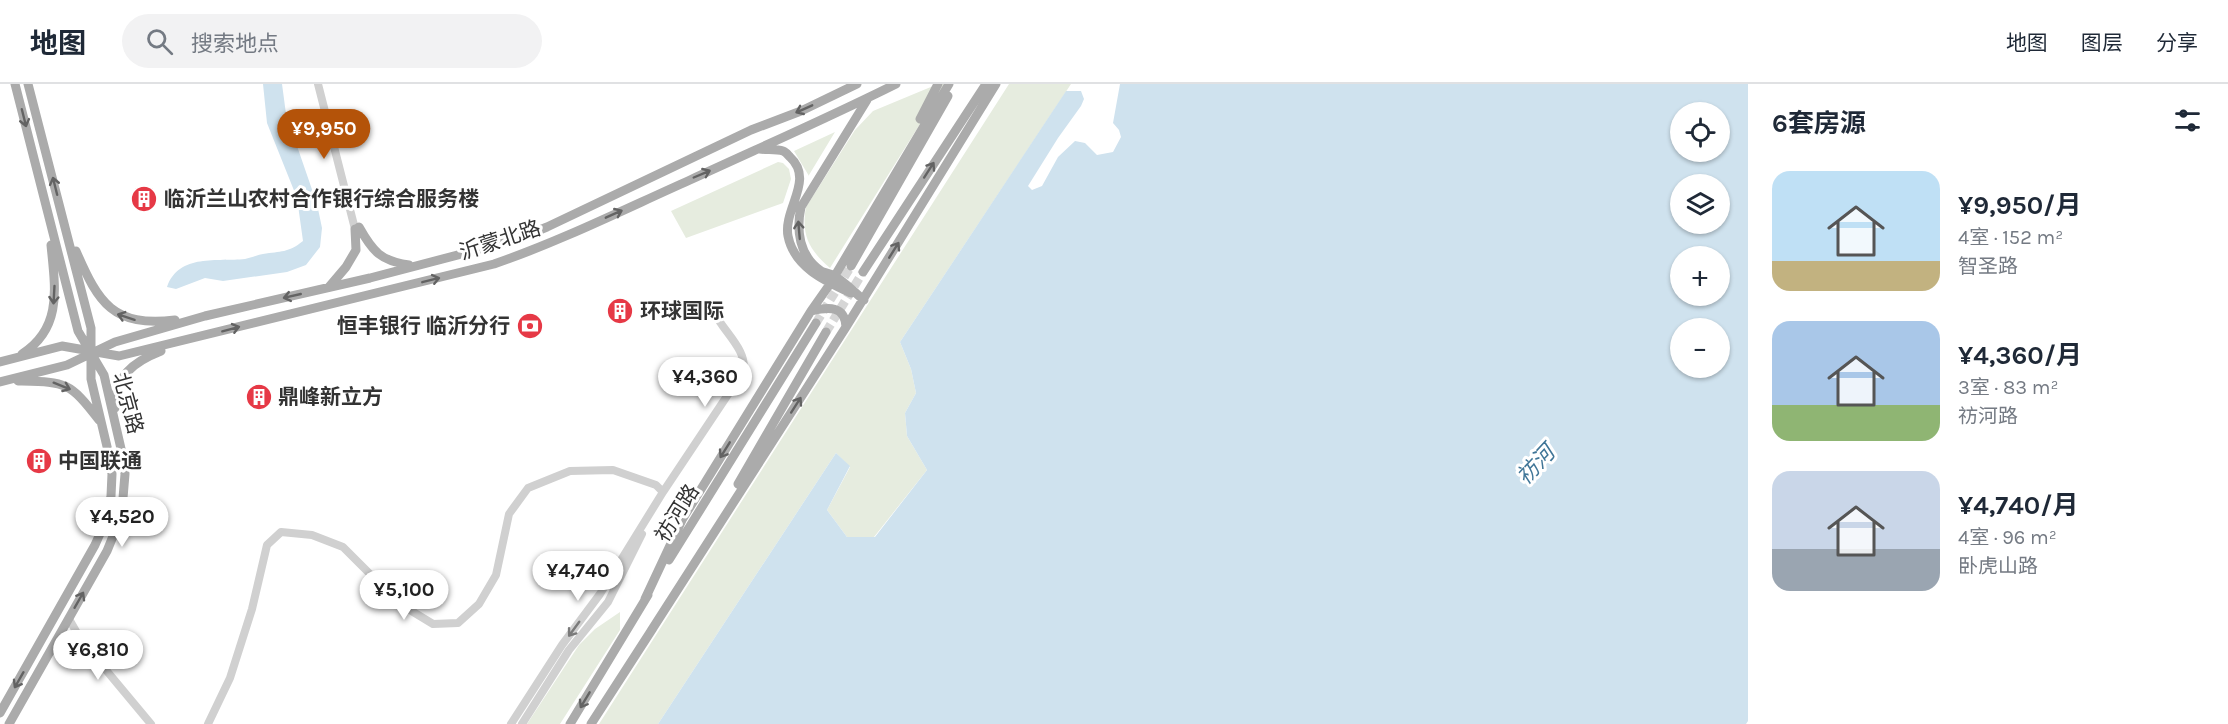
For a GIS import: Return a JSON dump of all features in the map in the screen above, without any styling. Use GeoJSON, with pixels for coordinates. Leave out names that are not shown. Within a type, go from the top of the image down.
{"type":"FeatureCollection","features":[{"type":"Feature","properties":{"kind":"main road","name":"北京路"},"geometry":{"type":"LineString","coordinates":[[9,724],[107,551],[118,524],[123,498],[124,474],[104,375],[78,331],[15,84]]}},
{"type":"Feature","properties":{"kind":"main road","name":"北京路"},"geometry":{"type":"LineString","coordinates":[[0,714],[95,545],[106,520],[111,496],[112,474],[91,379],[91,328],[28,84]]}},
{"type":"Feature","properties":{"kind":"main road","name":"沂蒙北路"},"geometry":{"type":"LineString","coordinates":[[3,381],[67,365],[115,342],[205,316],[515,240],[751,130],[801,111],[857,84]]}},
{"type":"Feature","properties":{"kind":"main road","name":"沂蒙北路"},"geometry":{"type":"LineString","coordinates":[[0,362],[62,346],[119,356],[502,261],[543,246],[760,149],[896,84]]}},
{"type":"Feature","properties":{"kind":"main road"},"geometry":{"type":"LineString","coordinates":[[884,190],[939,84]]}},
{"type":"Feature","properties":{"kind":"main road"},"geometry":{"type":"LineString","coordinates":[[645,599],[682,520],[832,280],[949,84]]}},
{"type":"Feature","properties":{"kind":"main road"},"geometry":{"type":"LineString","coordinates":[[851,266],[954,84]]}},
{"type":"Feature","properties":{"kind":"main road"},"geometry":{"type":"LineString","coordinates":[[863,273],[986,84]]}},
{"type":"Feature","properties":{"kind":"main road"},"geometry":{"type":"LineString","coordinates":[[651,631],[864,300],[996,84]]}},
{"type":"Feature","properties":{"kind":"main road"},"geometry":{"type":"LineString","coordinates":[[864,300],[832,280],[808,258],[798,234],[798,220],[801,207],[856,115],[869,98]]}},
{"type":"Feature","properties":{"kind":"main road"},"geometry":{"type":"LineString","coordinates":[[760,149],[783,151],[795,162],[801,178],[798,194],[788,216],[788,236],[798,259],[809,270],[832,280]]}},
{"type":"Feature","properties":{"kind":"main road"},"geometry":{"type":"LineString","coordinates":[[10,359],[24,353],[38,340],[51,319],[55,286],[49,216]]}},
{"type":"Feature","properties":{"kind":"main road"},"geometry":{"type":"LineString","coordinates":[[64,224],[92,287],[119,316],[158,322],[205,316]]}},
{"type":"Feature","properties":{"kind":"main road"},"geometry":{"type":"LineString","coordinates":[[357,228],[382,258],[391,263],[415,266]]}},
{"type":"Feature","properties":{"kind":"main road"},"geometry":{"type":"LineString","coordinates":[[329,287],[346,267],[356,250],[357,228]]}},
{"type":"Feature","properties":{"kind":"main road"},"geometry":{"type":"LineString","coordinates":[[811,311],[827,307],[833,308],[841,312],[846,320],[846,327]]}},
{"type":"Feature","properties":{"kind":"main road","name":"祊河路"},"geometry":{"type":"LineString","coordinates":[[570,724],[816,322]]}},
{"type":"Feature","properties":{"kind":"main road","name":"祊河路"},"geometry":{"type":"LineString","coordinates":[[591,724],[651,631],[826,332]]}},
{"type":"Feature","properties":{"kind":"main road"},"geometry":{"type":"LineString","coordinates":[[116,428],[115,395],[129,368],[140,359],[199,337]]}},
{"type":"Feature","properties":{"kind":"main road"},"geometry":{"type":"LineString","coordinates":[[3,381],[61,384],[80,394],[102,424]]}},
{"type":"Feature","properties":{"kind":"street"},"geometry":{"type":"LineString","coordinates":[[318,84],[357,228]]}},
{"type":"Feature","properties":{"kind":"street"},"geometry":{"type":"LineString","coordinates":[[323,84],[357,228]]}},
{"type":"Feature","properties":{"kind":"street"},"geometry":{"type":"LineString","coordinates":[[511,724],[562,645],[600,594],[663,492],[743,372],[745,363],[742,356],[720,322]]}},
{"type":"Feature","properties":{"kind":"street"},"geometry":{"type":"LineString","coordinates":[[208,724],[230,678],[252,609],[267,545],[280,532],[312,535],[343,547],[400,604],[433,624],[458,623],[479,604],[496,575],[509,514],[528,488],[570,471],[613,470],[656,485],[663,492]]}},
{"type":"Feature","properties":{"kind":"street"},"geometry":{"type":"LineString","coordinates":[[522,724],[569,650],[608,602],[663,492]]}},
{"type":"Feature","properties":{"kind":"street"},"geometry":{"type":"LineString","coordinates":[[69,619],[81,640],[151,724]]}},
{"type":"Feature","properties":{"kind":"shaded area"},"geometry":{"type":"Polygon","coordinates":[[[938,84],[945,84],[830,268],[817,255],[808,241],[805,226],[806,207],[855,130],[873,111],[938,84]]]}},
{"type":"Feature","properties":{"kind":"shaded area"},"geometry":{"type":"Polygon","coordinates":[[[1009,84],[1071,84],[900,342],[911,369],[916,393],[905,413],[907,436],[927,470],[874,537],[847,537],[827,510],[850,467],[836,453],[658,724],[599,724],[1009,84]]]}},
{"type":"Feature","properties":{"kind":"shaded area"},"geometry":{"type":"Polygon","coordinates":[[[835,132],[809,175],[809,176],[794,151],[835,132]]]}},
{"type":"Feature","properties":{"kind":"shaded area"},"geometry":{"type":"Polygon","coordinates":[[[778,162],[783,163],[789,169],[791,179],[783,203],[686,238],[671,211],[778,162]]]}},
{"type":"Feature","properties":{"kind":"shaded area"},"geometry":{"type":"Polygon","coordinates":[[[620,612],[620,630],[560,724],[527,724],[579,645],[595,629],[620,612]]]}},
{"type":"Feature","properties":{"kind":"water"},"geometry":{"type":"Polygon","coordinates":[[[263,84],[282,84],[286,114],[317,204],[322,228],[320,247],[306,265],[287,272],[223,281],[205,278],[176,289],[167,287],[180,269],[190,264],[200,261],[245,259],[280,252],[303,241],[297,198],[267,123],[263,84]]]}},
{"type":"Feature","properties":{"kind":"water","name":"祊河"},"geometry":{"type":"Polygon","coordinates":[[[1120,84],[1748,84],[1748,721],[1746,724],[658,724],[836,453],[850,466],[827,510],[847,537],[875,537],[927,470],[907,436],[905,413],[916,393],[911,369],[900,342],[1066,91],[1081,91],[1084,99],[1028,186],[1032,190],[1042,186],[1058,157],[1075,141],[1085,143],[1097,155],[1113,152],[1121,137],[1113,123],[1120,84]]]}},
{"type":"Feature","properties":{"kind":"tunnel"},"geometry":{"type":"LineString","coordinates":[[816,323],[851,266]]}},
{"type":"Feature","properties":{"kind":"tunnel"},"geometry":{"type":"LineString","coordinates":[[826,332],[863,272]]}},
{"type":"Feature","properties":{"kind":"place","name":"临沂兰山农村合作银行综合服务楼"},"geometry":{"type":"Point","coordinates":[144,199]}},
{"type":"Feature","properties":{"kind":"place","name":"环球国际"},"geometry":{"type":"Point","coordinates":[620,311]}},
{"type":"Feature","properties":{"kind":"place","name":"恒丰银行 临沂分行"},"geometry":{"type":"Point","coordinates":[530,326]}},
{"type":"Feature","properties":{"kind":"place","name":"鼎峰新立方"},"geometry":{"type":"Point","coordinates":[259,397]}},
{"type":"Feature","properties":{"kind":"place","name":"中国联通"},"geometry":{"type":"Point","coordinates":[39,461]}}]}
